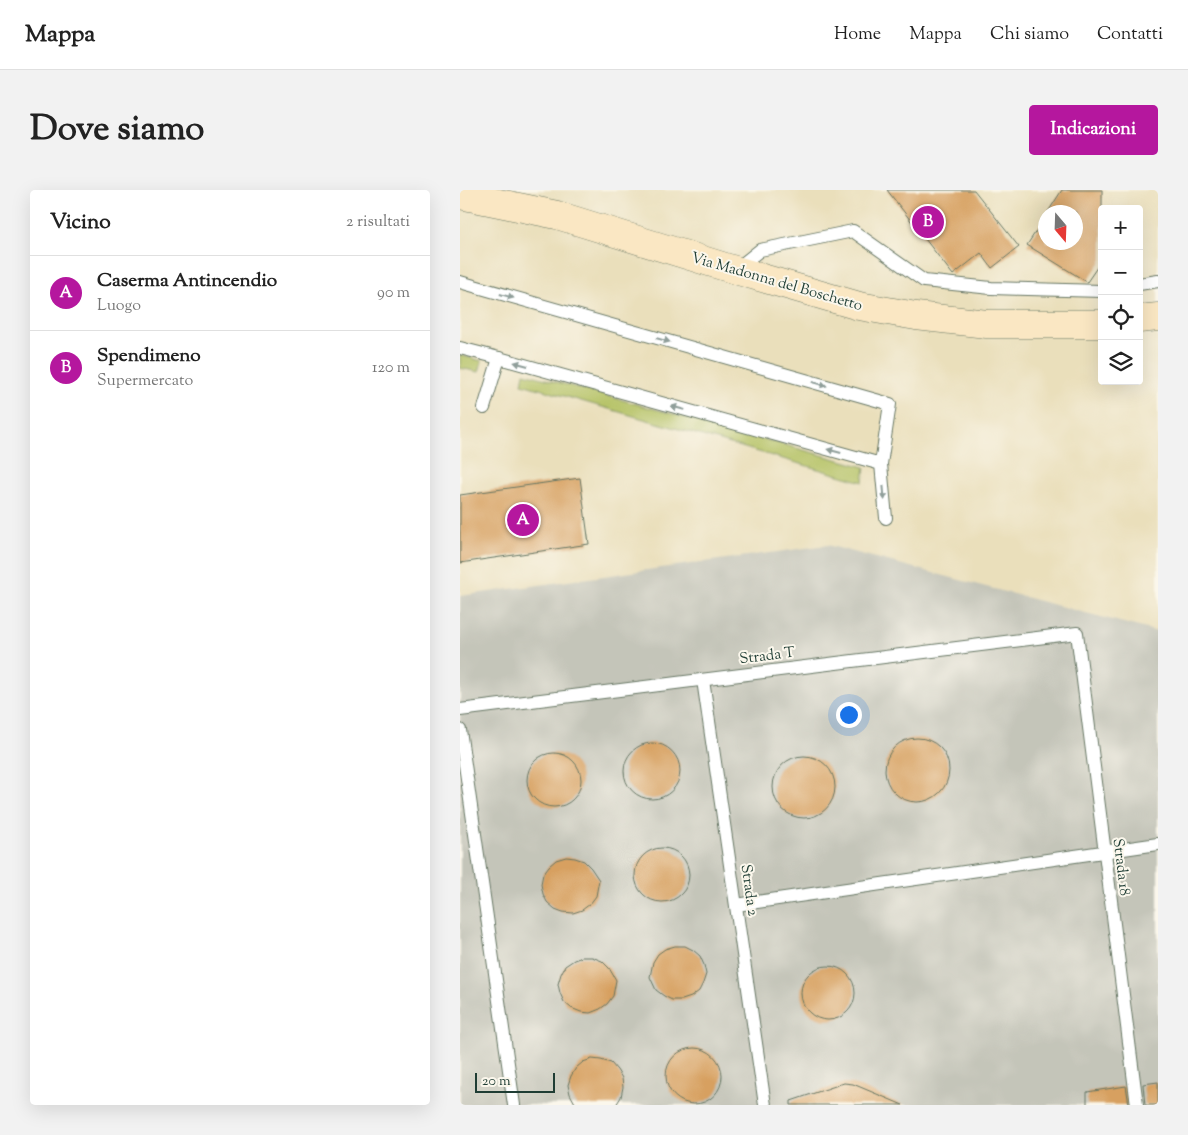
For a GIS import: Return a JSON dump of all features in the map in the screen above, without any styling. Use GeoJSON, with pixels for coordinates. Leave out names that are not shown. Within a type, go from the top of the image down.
{"type":"FeatureCollection","features":[{"type":"Feature","properties":{"kind":"main road","name":"Via Madonna del Boschetto"},"geometry":{"type":"LineString","coordinates":[[460,195],[557,215],[859,306],[916,316],[987,324],[1098,324]]}},
{"type":"Feature","properties":{"kind":"main road"},"geometry":{"type":"LineString","coordinates":[[1143,319],[1158,317]]}},
{"type":"Feature","properties":{"kind":"lane"},"geometry":{"type":"LineString","coordinates":[[735,270],[760,250],[852,231],[924,281],[991,288],[1098,291]]}},
{"type":"Feature","properties":{"kind":"lane"},"geometry":{"type":"LineString","coordinates":[[1143,283],[1158,281]]}},
{"type":"Feature","properties":{"kind":"lane"},"geometry":{"type":"LineString","coordinates":[[460,282],[890,404],[881,464],[886,518]]}},
{"type":"Feature","properties":{"kind":"lane"},"geometry":{"type":"LineString","coordinates":[[460,348],[881,464]]}},
{"type":"Feature","properties":{"kind":"lane"},"geometry":{"type":"LineString","coordinates":[[484,408],[499,358]]}},
{"type":"Feature","properties":{"kind":"lane","name":"Strada T"},"geometry":{"type":"LineString","coordinates":[[460,710],[1077,633]]}},
{"type":"Feature","properties":{"kind":"lane","name":"Strada 18"},"geometry":{"type":"LineString","coordinates":[[1077,633],[1137,1105]]}},
{"type":"Feature","properties":{"kind":"lane","name":"Strada 2"},"geometry":{"type":"LineString","coordinates":[[703,680],[765,1105]]}},
{"type":"Feature","properties":{"kind":"lane"},"geometry":{"type":"LineString","coordinates":[[460,730],[514,1105]]}},
{"type":"Feature","properties":{"kind":"lane"},"geometry":{"type":"LineString","coordinates":[[736,904],[1158,844]]}},
{"type":"Feature","properties":{"kind":"shaded area"},"geometry":{"type":"Polygon","coordinates":[[[827,545],[1158,632],[1158,1105],[460,1105],[460,596],[827,545]]]}},
{"type":"Feature","properties":{"kind":"green space"},"geometry":{"type":"Polygon","coordinates":[[[460,355],[482,361],[479,372],[460,368],[460,355]]]}},
{"type":"Feature","properties":{"kind":"green space"},"geometry":{"type":"Polygon","coordinates":[[[524,373],[865,467],[863,482],[522,384],[524,373]]]}},
{"type":"Feature","properties":{"kind":"building"},"geometry":{"type":"Polygon","coordinates":[[[887,190],[974,190],[1019,247],[992,268],[981,253],[953,275],[887,190]]]}},
{"type":"Feature","properties":{"kind":"building"},"geometry":{"type":"Polygon","coordinates":[[[1062,190],[1102,190],[1102,205],[1098,205],[1098,266],[1087,282],[1027,245],[1038,228],[1038,250],[1083,250],[1083,205],[1052,205],[1062,190]]]}},
{"type":"Feature","properties":{"kind":"building"},"geometry":{"type":"Polygon","coordinates":[[[580,478],[589,544],[460,563],[460,495],[580,478]]]}},
{"type":"Feature","properties":{"kind":"building"},"geometry":{"type":"Polygon","coordinates":[[[917,738],[935,744],[943,752],[949,770],[943,788],[935,796],[917,802],[899,796],[891,788],[885,770],[891,752],[899,744],[917,738]]]}},
{"type":"Feature","properties":{"kind":"building"},"geometry":{"type":"Polygon","coordinates":[[[652,743],[667,748],[675,756],[680,771],[675,786],[667,794],[652,799],[637,794],[629,786],[624,771],[629,756],[637,748],[652,743]]]}},
{"type":"Feature","properties":{"kind":"building"},"geometry":{"type":"Polygon","coordinates":[[[549,753],[559,753],[569,757],[577,765],[581,780],[577,795],[569,803],[559,807],[549,807],[539,803],[531,795],[527,785],[527,775],[531,765],[539,757],[549,753]]]}},
{"type":"Feature","properties":{"kind":"building"},"geometry":{"type":"Polygon","coordinates":[[[804,756],[816,758],[826,765],[833,775],[835,787],[833,799],[826,809],[816,816],[804,818],[792,816],[782,809],[775,799],[773,787],[775,775],[782,765],[792,758],[804,756]]]}},
{"type":"Feature","properties":{"kind":"building"},"geometry":{"type":"Polygon","coordinates":[[[662,848],[681,856],[689,875],[681,894],[662,902],[643,894],[635,875],[643,856],[662,848]]]}},
{"type":"Feature","properties":{"kind":"building"},"geometry":{"type":"Polygon","coordinates":[[[566,857],[584,861],[599,880],[596,896],[590,904],[582,910],[573,913],[555,909],[547,902],[541,884],[543,874],[549,866],[556,860],[566,857]]]}},
{"type":"Feature","properties":{"kind":"building"},"geometry":{"type":"Polygon","coordinates":[[[685,946],[700,956],[706,974],[699,991],[691,997],[682,1000],[672,1000],[664,996],[656,990],[650,977],[653,962],[658,954],[665,949],[685,946]]]}},
{"type":"Feature","properties":{"kind":"building"},"geometry":{"type":"Polygon","coordinates":[[[582,957],[592,957],[602,961],[616,980],[613,996],[607,1004],[590,1013],[571,1008],[564,1002],[558,984],[565,966],[582,957]]]}},
{"type":"Feature","properties":{"kind":"building"},"geometry":{"type":"Polygon","coordinates":[[[823,966],[833,966],[843,970],[851,978],[855,993],[851,1008],[843,1016],[833,1020],[823,1020],[813,1016],[805,1008],[801,998],[801,988],[805,978],[813,970],[823,966]]]}},
{"type":"Feature","properties":{"kind":"building"},"geometry":{"type":"Polygon","coordinates":[[[689,1048],[699,1048],[714,1056],[720,1065],[722,1076],[720,1087],[714,1096],[699,1104],[689,1104],[678,1099],[671,1092],[666,1081],[666,1071],[671,1060],[678,1053],[689,1048]]]}},
{"type":"Feature","properties":{"kind":"building"},"geometry":{"type":"Polygon","coordinates":[[[592,1059],[611,1063],[622,1078],[621,1097],[616,1105],[576,1105],[570,1094],[568,1085],[576,1068],[583,1062],[592,1059]]]}},
{"type":"Feature","properties":{"kind":"building"},"geometry":{"type":"Polygon","coordinates":[[[1158,1082],[1158,1105],[1145,1105],[1143,1084],[1158,1082]]]}},
{"type":"Feature","properties":{"kind":"building"},"geometry":{"type":"Polygon","coordinates":[[[844,1083],[853,1084],[903,1105],[791,1105],[791,1101],[844,1083]]]}},
{"type":"Feature","properties":{"kind":"building"},"geometry":{"type":"Polygon","coordinates":[[[1126,1086],[1129,1105],[1087,1105],[1087,1092],[1126,1086]]]}},
{"type":"Feature","properties":{"kind":"place","name":"Spendimeno"},"geometry":{"type":"Point","coordinates":[928,222]}},
{"type":"Feature","properties":{"kind":"place","name":"Caserma Antincendio"},"geometry":{"type":"Point","coordinates":[523,520]}}]}
